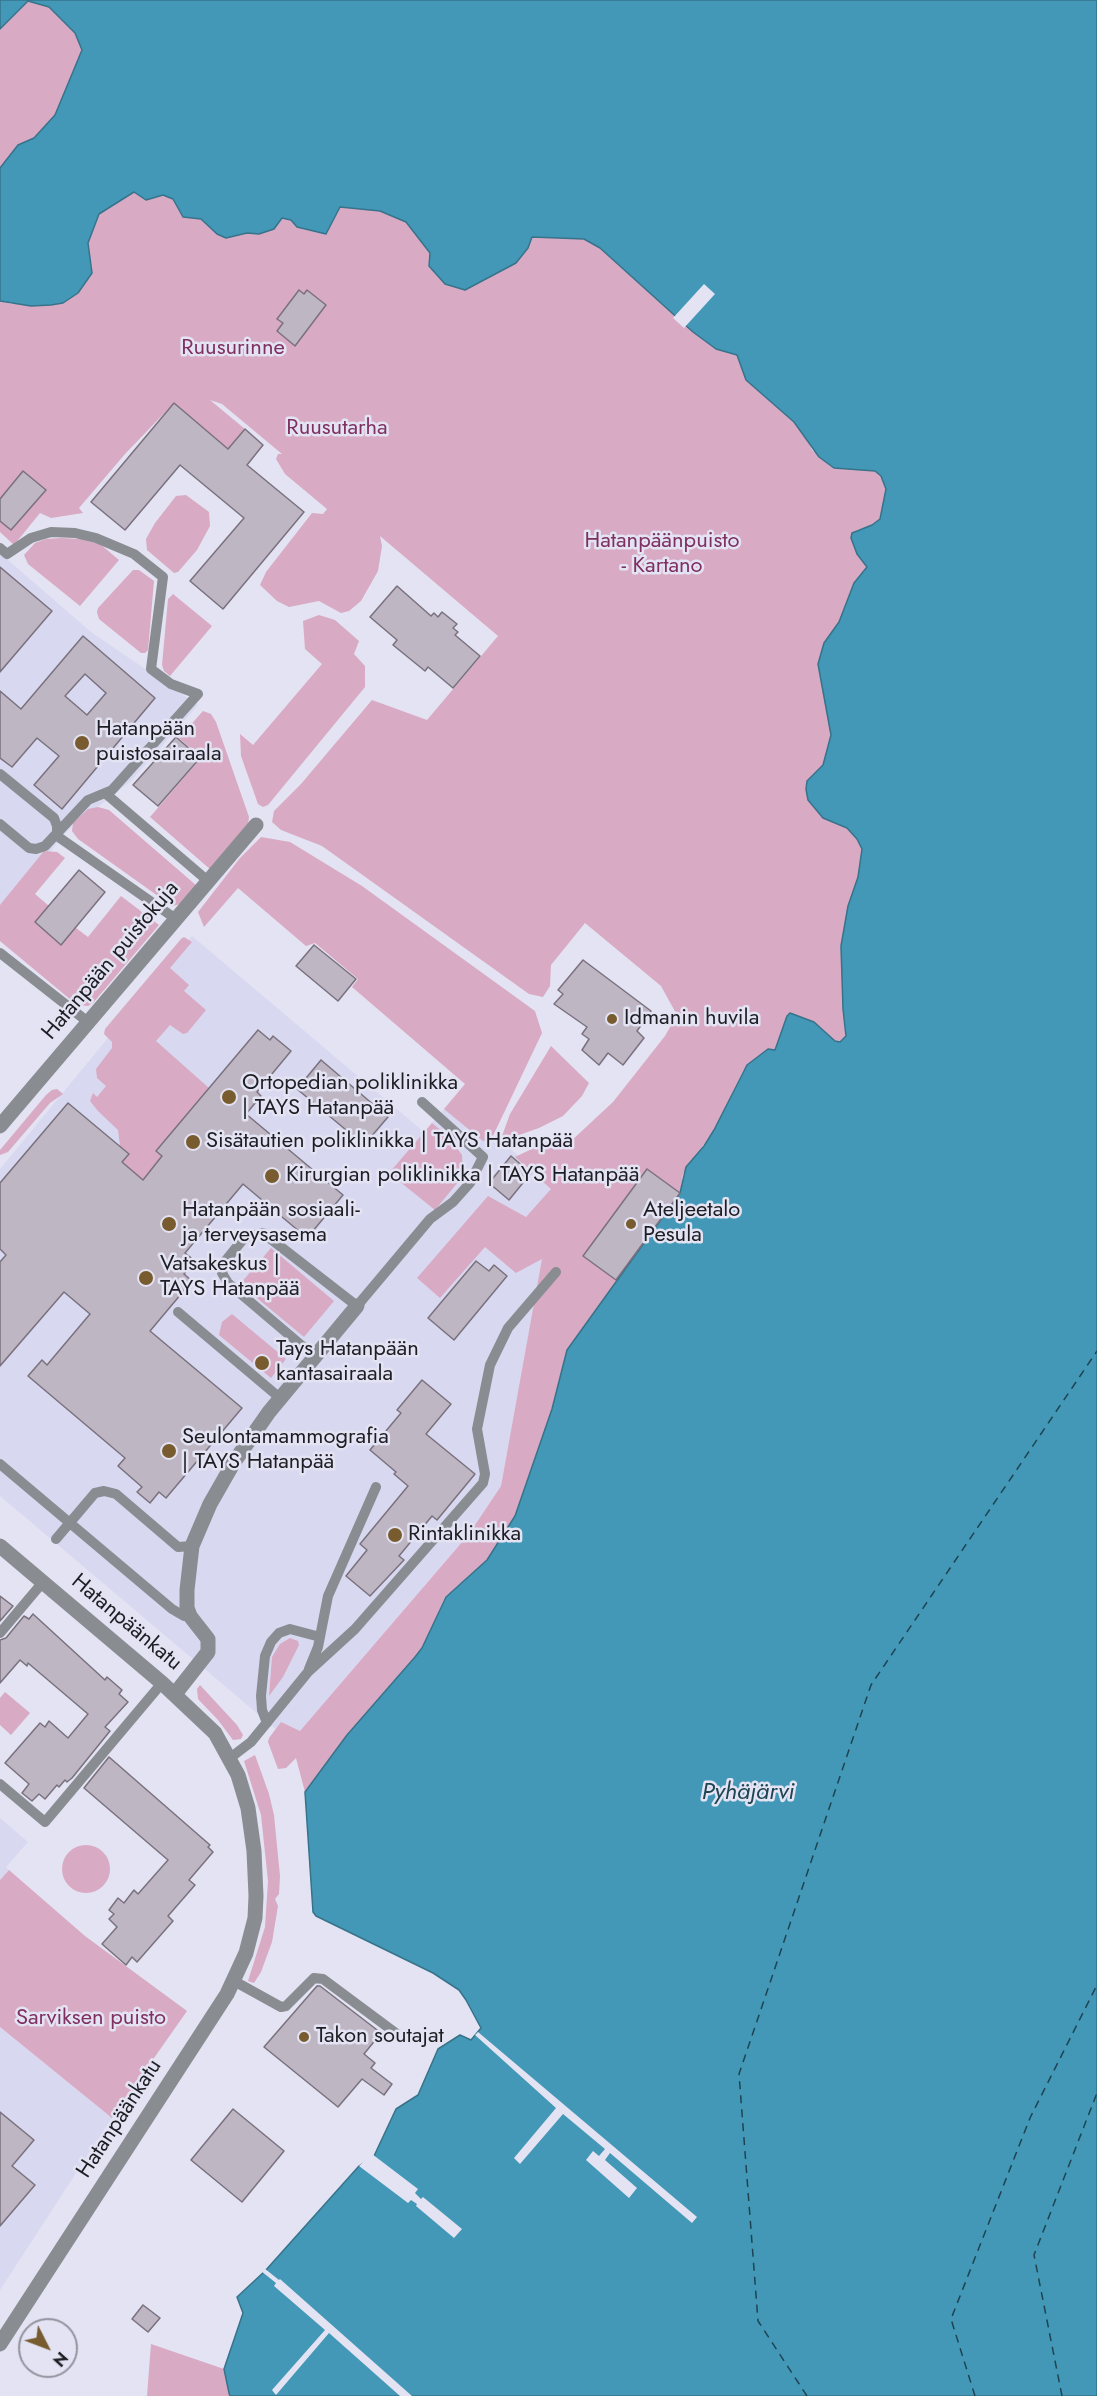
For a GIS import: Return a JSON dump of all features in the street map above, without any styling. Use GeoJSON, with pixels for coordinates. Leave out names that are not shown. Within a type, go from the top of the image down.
{"type":"FeatureCollection","features":[{"type":"Feature","properties":{"kind":"street","name":"Hatanpään puistokuja"},"geometry":{"type":"LineString","coordinates":[[0,1126],[256,825]]}},
{"type":"Feature","properties":{"kind":"street"},"geometry":{"type":"LineString","coordinates":[[176,1694],[208,1652],[208,1639],[190,1616],[187,1608],[187,1590],[192,1546],[210,1504],[234,1462],[280,1398],[357,1306]]}},
{"type":"Feature","properties":{"kind":"street","name":"Hatanpäänkatu"},"geometry":{"type":"LineString","coordinates":[[0,1546],[176,1694],[207,1724],[230,1758],[243,1790],[252,1828],[256,1896],[252,1934],[234,1981],[0,2344]]}},
{"type":"Feature","properties":{"kind":"lane"},"geometry":{"type":"LineString","coordinates":[[0,548],[7,554],[31,538],[51,532],[75,533],[96,538],[134,554],[163,577],[151,669],[171,684],[198,694],[112,790],[88,800],[57,836],[45,846],[36,849],[29,848],[0,824]]}},
{"type":"Feature","properties":{"kind":"lane"},"geometry":{"type":"LineString","coordinates":[[0,774],[54,818],[57,836]]}},
{"type":"Feature","properties":{"kind":"lane"},"geometry":{"type":"LineString","coordinates":[[105,793],[208,881]]}},
{"type":"Feature","properties":{"kind":"lane"},"geometry":{"type":"LineString","coordinates":[[57,836],[177,919]]}},
{"type":"Feature","properties":{"kind":"lane"},"geometry":{"type":"LineString","coordinates":[[0,953],[88,1022]]}},
{"type":"Feature","properties":{"kind":"lane"},"geometry":{"type":"LineString","coordinates":[[314,1356],[271,1322],[225,1279],[222,1273],[223,1264],[247,1236],[267,1234],[357,1306],[430,1219],[453,1202],[470,1183],[483,1157],[422,1102]]}},
{"type":"Feature","properties":{"kind":"lane"},"geometry":{"type":"LineString","coordinates":[[230,1758],[251,1742],[308,1672],[355,1629],[483,1483],[485,1474],[477,1428],[489,1365],[508,1328],[556,1272]]}},
{"type":"Feature","properties":{"kind":"lane"},"geometry":{"type":"LineString","coordinates":[[178,1312],[280,1398]]}},
{"type":"Feature","properties":{"kind":"lane"},"geometry":{"type":"LineString","coordinates":[[0,1464],[172,1608],[180,1614],[190,1616]]}},
{"type":"Feature","properties":{"kind":"lane"},"geometry":{"type":"LineString","coordinates":[[308,1672],[320,1636],[328,1596],[376,1487]]}},
{"type":"Feature","properties":{"kind":"lane"},"geometry":{"type":"LineString","coordinates":[[56,1539],[95,1493],[111,1492],[178,1547],[192,1546]]}},
{"type":"Feature","properties":{"kind":"lane"},"geometry":{"type":"LineString","coordinates":[[0,1633],[43,1582]]}},
{"type":"Feature","properties":{"kind":"lane"},"geometry":{"type":"LineString","coordinates":[[267,1723],[262,1710],[261,1696],[265,1656],[271,1642],[279,1633],[290,1629],[320,1636]]}},
{"type":"Feature","properties":{"kind":"lane"},"geometry":{"type":"LineString","coordinates":[[0,1784],[45,1822],[162,1683]]}},
{"type":"Feature","properties":{"kind":"lane"},"geometry":{"type":"LineString","coordinates":[[234,1981],[280,2007],[286,2006],[314,1978],[323,1979],[353,1999],[397,2034]]}},
{"type":"Feature","properties":{"kind":"shaded area","name":"Hatanpään puistosairaala"},"geometry":{"type":"Polygon","coordinates":[[[0,553],[91,632],[198,705],[131,781],[67,831],[0,913],[0,553]]]}},
{"type":"Feature","properties":{"kind":"shaded area","name":"Tays Hatanpään kantasairaala"},"geometry":{"type":"Polygon","coordinates":[[[192,936],[424,1132],[452,1100],[575,1203],[546,1241],[501,1486],[469,1534],[291,1742],[0,1496],[0,1169],[192,936]]]}},
{"type":"Feature","properties":{"kind":"shaded area"},"geometry":{"type":"Polygon","coordinates":[[[0,1818],[28,1842],[6,1867],[9,1870],[0,1880],[0,1818]]]}},
{"type":"Feature","properties":{"kind":"shaded area"},"geometry":{"type":"Polygon","coordinates":[[[0,2027],[112,2118],[0,2290],[0,2027]]]}},
{"type":"Feature","properties":{"kind":"green space"},"geometry":{"type":"Polygon","coordinates":[[[28,1],[49,7],[75,33],[82,50],[55,115],[34,138],[18,145],[0,168],[0,29],[28,1]]]}},
{"type":"Feature","properties":{"kind":"green space","name":"Hatanpäänpuisto - Kartano"},"geometry":{"type":"Polygon","coordinates":[[[134,192],[163,195],[173,199],[183,217],[201,219],[217,234],[226,238],[247,233],[259,234],[274,229],[282,218],[326,234],[340,207],[380,211],[406,222],[430,253],[465,290],[516,263],[528,248],[532,237],[584,239],[600,248],[716,349],[737,355],[746,380],[802,430],[812,450],[834,468],[875,471],[881,475],[886,489],[880,519],[852,533],[857,554],[867,567],[854,583],[839,622],[824,643],[818,664],[831,735],[823,765],[807,781],[808,800],[823,818],[847,828],[862,849],[858,878],[848,906],[843,1009],[846,1036],[840,1042],[835,1041],[787,1016],[775,1050],[769,1049],[743,1071],[714,1130],[683,1174],[680,1193],[567,1350],[552,1409],[515,1516],[487,1560],[445,1597],[422,1648],[347,1735],[305,1792],[296,1758],[286,1768],[278,1769],[268,1742],[269,1738],[281,1722],[300,1731],[469,1534],[501,1486],[542,1259],[516,1273],[485,1247],[440,1298],[417,1278],[488,1196],[526,1217],[551,1189],[515,1157],[557,1137],[570,1142],[613,1102],[665,1036],[677,1015],[661,986],[585,923],[551,965],[550,986],[543,997],[529,994],[322,846],[281,830],[272,822],[274,811],[301,784],[372,700],[427,720],[498,636],[380,536],[382,546],[378,571],[361,601],[349,611],[341,613],[319,601],[289,607],[277,601],[260,585],[266,572],[312,513],[323,514],[327,509],[285,474],[276,459],[278,454],[282,454],[222,404],[210,400],[245,429],[228,449],[174,403],[125,454],[79,508],[83,513],[51,518],[40,513],[14,545],[0,532],[0,301],[12,304],[92,273],[88,243],[99,214],[134,192]]]}},
{"type":"Feature","properties":{"kind":"green space"},"geometry":{"type":"Polygon","coordinates":[[[186,495],[209,512],[210,526],[197,550],[178,572],[174,573],[147,550],[146,539],[176,496],[186,495]]]}},
{"type":"Feature","properties":{"kind":"green space"},"geometry":{"type":"Polygon","coordinates":[[[46,539],[81,539],[100,544],[119,560],[80,606],[28,564],[24,555],[35,543],[46,539]]]}},
{"type":"Feature","properties":{"kind":"green space"},"geometry":{"type":"Polygon","coordinates":[[[133,570],[139,570],[154,581],[148,650],[145,653],[141,653],[99,619],[97,612],[98,608],[133,570]]]}},
{"type":"Feature","properties":{"kind":"green space"},"geometry":{"type":"Polygon","coordinates":[[[173,594],[212,626],[170,676],[164,671],[162,665],[168,599],[173,594]]]}},
{"type":"Feature","properties":{"kind":"green space"},"geometry":{"type":"Polygon","coordinates":[[[319,615],[335,620],[359,641],[354,654],[365,666],[365,687],[268,805],[263,807],[258,804],[241,756],[240,734],[253,745],[322,664],[305,649],[303,621],[319,615]]]}},
{"type":"Feature","properties":{"kind":"green space"},"geometry":{"type":"Polygon","coordinates":[[[203,711],[211,714],[216,722],[249,817],[248,824],[211,870],[150,817],[201,758],[179,738],[203,711]]]}},
{"type":"Feature","properties":{"kind":"green space"},"geometry":{"type":"Polygon","coordinates":[[[98,807],[109,810],[197,886],[181,904],[172,906],[78,839],[72,831],[73,823],[88,809],[98,807]]]}},
{"type":"Feature","properties":{"kind":"green space"},"geometry":{"type":"Polygon","coordinates":[[[261,837],[290,842],[362,886],[535,1011],[542,1033],[491,1140],[483,1141],[444,1109],[465,1084],[352,987],[358,979],[315,943],[306,946],[238,888],[204,927],[198,912],[240,858],[261,837]]]}},
{"type":"Feature","properties":{"kind":"green space"},"geometry":{"type":"Polygon","coordinates":[[[44,851],[57,852],[65,858],[35,894],[49,906],[35,922],[61,944],[76,928],[88,937],[121,896],[159,925],[88,1006],[79,1005],[71,1000],[0,941],[0,905],[44,851]]]}},
{"type":"Feature","properties":{"kind":"green space"},"geometry":{"type":"Polygon","coordinates":[[[184,937],[192,942],[170,968],[189,985],[184,991],[206,1010],[187,1033],[183,1034],[170,1025],[156,1041],[209,1088],[156,1151],[162,1156],[143,1180],[122,1162],[118,1130],[90,1101],[93,1093],[97,1097],[106,1086],[97,1078],[96,1069],[112,1048],[112,1042],[104,1034],[105,1029],[184,937]]]}},
{"type":"Feature","properties":{"kind":"green space"},"geometry":{"type":"Polygon","coordinates":[[[551,1046],[589,1083],[582,1096],[563,1116],[539,1128],[505,1140],[502,1136],[510,1114],[551,1046]]]}},
{"type":"Feature","properties":{"kind":"green space"},"geometry":{"type":"Polygon","coordinates":[[[57,1089],[63,1094],[50,1103],[8,1152],[0,1155],[0,1150],[46,1095],[57,1089]]]}},
{"type":"Feature","properties":{"kind":"green space"},"geometry":{"type":"Polygon","coordinates":[[[432,1123],[448,1136],[462,1155],[463,1176],[435,1210],[389,1173],[432,1123]]]}},
{"type":"Feature","properties":{"kind":"green space"},"geometry":{"type":"Polygon","coordinates":[[[271,1248],[334,1301],[304,1337],[240,1284],[271,1248]]]}},
{"type":"Feature","properties":{"kind":"green space"},"geometry":{"type":"Polygon","coordinates":[[[232,1314],[286,1359],[271,1378],[219,1335],[222,1322],[232,1314]]]}},
{"type":"Feature","properties":{"kind":"green space"},"geometry":{"type":"Polygon","coordinates":[[[290,1638],[298,1641],[299,1645],[283,1677],[269,1696],[272,1657],[280,1644],[290,1638]]]}},
{"type":"Feature","properties":{"kind":"green space"},"geometry":{"type":"Polygon","coordinates":[[[200,1685],[237,1725],[243,1735],[241,1739],[233,1740],[198,1699],[197,1689],[200,1685]]]}},
{"type":"Feature","properties":{"kind":"green space"},"geometry":{"type":"Polygon","coordinates":[[[5,1692],[30,1713],[11,1735],[0,1725],[0,1698],[5,1692]]]}},
{"type":"Feature","properties":{"kind":"green space"},"geometry":{"type":"Polygon","coordinates":[[[255,1755],[274,1815],[280,1876],[279,1894],[275,1899],[278,1906],[272,1942],[261,1972],[254,1983],[248,1981],[265,1927],[268,1881],[261,1815],[244,1761],[255,1755]]]}},
{"type":"Feature","properties":{"kind":"green space"},"geometry":{"type":"Polygon","coordinates":[[[86,1845],[103,1852],[110,1869],[103,1886],[86,1893],[69,1886],[62,1869],[69,1852],[86,1845]]]}},
{"type":"Feature","properties":{"kind":"green space","name":"Sarviksen puisto"},"geometry":{"type":"Polygon","coordinates":[[[9,1870],[85,1936],[187,2011],[112,2118],[0,2027],[0,1880],[9,1870]]]}},
{"type":"Feature","properties":{"kind":"green space"},"geometry":{"type":"Polygon","coordinates":[[[151,2344],[224,2369],[230,2396],[147,2396],[151,2344]]]}},
{"type":"Feature","properties":{"kind":"water","name":"Pyhäjärvi"},"geometry":{"type":"Polygon","coordinates":[[[0,0],[1097,0],[1097,2396],[230,2396],[224,2369],[243,2313],[237,2297],[265,2271],[359,2166],[374,2156],[396,2109],[418,2095],[438,2049],[460,2035],[471,2040],[481,2028],[459,1990],[433,1973],[316,1916],[313,1912],[305,1792],[347,1735],[422,1648],[446,1597],[487,1560],[515,1516],[552,1409],[567,1350],[680,1193],[686,1167],[714,1130],[747,1065],[768,1049],[775,1050],[790,1013],[814,1022],[835,1041],[840,1042],[846,1036],[841,946],[848,906],[858,877],[862,849],[847,828],[823,818],[808,800],[806,789],[807,781],[823,765],[831,735],[818,664],[824,643],[839,622],[854,583],[867,567],[857,554],[851,538],[852,533],[880,519],[886,489],[881,476],[875,471],[834,468],[819,457],[794,422],[746,380],[737,355],[716,349],[693,332],[600,248],[584,239],[532,237],[528,248],[516,263],[465,290],[445,284],[429,266],[430,253],[406,222],[380,211],[340,207],[326,234],[297,227],[291,220],[282,218],[274,229],[259,234],[247,233],[226,238],[217,234],[201,219],[183,217],[173,199],[163,195],[146,200],[134,192],[99,214],[88,243],[92,273],[78,293],[63,303],[51,305],[31,306],[0,301],[0,168],[18,145],[34,138],[55,115],[82,50],[75,33],[49,7],[28,1],[0,29],[0,0]]]}},
{"type":"Feature","properties":{"kind":"pier"},"geometry":{"type":"Polygon","coordinates":[[[704,284],[715,294],[684,328],[673,318],[704,284]]]}},
{"type":"Feature","properties":{"kind":"pier"},"geometry":{"type":"Polygon","coordinates":[[[478,2032],[697,2217],[692,2223],[610,2153],[605,2160],[637,2188],[629,2198],[586,2160],[593,2151],[599,2156],[605,2149],[563,2114],[520,2164],[514,2158],[556,2108],[475,2035],[478,2032]]]}},
{"type":"Feature","properties":{"kind":"pier"},"geometry":{"type":"Polygon","coordinates":[[[372,2154],[418,2189],[415,2193],[421,2199],[423,2197],[462,2229],[454,2238],[416,2206],[417,2204],[411,2200],[408,2203],[359,2166],[372,2154]]]}},
{"type":"Feature","properties":{"kind":"pier"},"geometry":{"type":"Polygon","coordinates":[[[264,2268],[280,2279],[412,2396],[400,2396],[329,2333],[276,2395],[272,2390],[325,2330],[274,2286],[276,2283],[261,2271],[264,2268]]]}},
{"type":"Feature","properties":{"kind":"building"},"geometry":{"type":"Polygon","coordinates":[[[299,290],[304,294],[307,290],[326,305],[295,346],[277,331],[283,323],[277,319],[299,290]]]}},
{"type":"Feature","properties":{"kind":"building"},"geometry":{"type":"Polygon","coordinates":[[[174,403],[228,449],[245,429],[263,445],[247,465],[304,512],[223,609],[190,581],[244,518],[180,465],[125,530],[91,502],[174,403]]]}},
{"type":"Feature","properties":{"kind":"building"},"geometry":{"type":"Polygon","coordinates":[[[23,471],[46,490],[11,530],[0,521],[0,499],[23,471]]]}},
{"type":"Feature","properties":{"kind":"building"},"geometry":{"type":"Polygon","coordinates":[[[0,567],[52,611],[0,672],[0,567]]]}},
{"type":"Feature","properties":{"kind":"building"},"geometry":{"type":"Polygon","coordinates":[[[397,586],[431,616],[434,613],[438,617],[442,612],[457,624],[453,628],[458,632],[455,635],[480,656],[453,688],[428,667],[425,671],[393,645],[397,640],[370,617],[397,586]]]}},
{"type":"Feature","properties":{"kind":"building"},"geometry":{"type":"Polygon","coordinates":[[[83,636],[155,698],[62,809],[34,785],[59,756],[37,738],[12,767],[0,758],[0,691],[21,709],[83,636]],[[85,674],[65,696],[87,715],[106,693],[85,674]]]}},
{"type":"Feature","properties":{"kind":"building"},"geometry":{"type":"Polygon","coordinates":[[[176,737],[200,758],[158,806],[133,785],[176,737]]]}},
{"type":"Feature","properties":{"kind":"building"},"geometry":{"type":"Polygon","coordinates":[[[79,870],[105,892],[61,945],[35,922],[79,870]]]}},
{"type":"Feature","properties":{"kind":"building"},"geometry":{"type":"Polygon","coordinates":[[[314,945],[356,979],[338,1001],[296,966],[314,945]]]}},
{"type":"Feature","properties":{"kind":"building","name":"Idmanin huvila"},"geometry":{"type":"Polygon","coordinates":[[[583,960],[651,1011],[637,1031],[644,1038],[623,1065],[608,1053],[599,1065],[582,1050],[589,1039],[582,1034],[587,1027],[554,1004],[563,994],[558,990],[583,960]]]}},
{"type":"Feature","properties":{"kind":"building"},"geometry":{"type":"Polygon","coordinates":[[[258,1030],[270,1040],[273,1036],[291,1051],[257,1092],[261,1096],[246,1114],[343,1195],[307,1238],[243,1184],[185,1253],[195,1261],[184,1274],[192,1281],[150,1331],[242,1408],[166,1498],[159,1492],[150,1503],[137,1492],[142,1487],[118,1466],[125,1458],[28,1376],[42,1360],[47,1365],[90,1314],[64,1292],[0,1366],[0,1262],[6,1255],[0,1249],[0,1183],[68,1103],[129,1154],[122,1162],[143,1180],[162,1156],[156,1151],[258,1030]]]}},
{"type":"Feature","properties":{"kind":"building"},"geometry":{"type":"Polygon","coordinates":[[[321,1060],[388,1117],[364,1145],[297,1089],[321,1060]]]}},
{"type":"Feature","properties":{"kind":"building"},"geometry":{"type":"Polygon","coordinates":[[[511,1156],[531,1173],[509,1200],[489,1183],[511,1156]]]}},
{"type":"Feature","properties":{"kind":"building","name":"Ateljeetalo Pesula"},"geometry":{"type":"Polygon","coordinates":[[[647,1169],[680,1193],[616,1280],[583,1256],[647,1169]]]}},
{"type":"Feature","properties":{"kind":"building"},"geometry":{"type":"Polygon","coordinates":[[[476,1261],[489,1271],[494,1265],[507,1276],[454,1340],[428,1318],[476,1261]]]}},
{"type":"Feature","properties":{"kind":"building"},"geometry":{"type":"Polygon","coordinates":[[[422,1380],[451,1404],[426,1434],[475,1474],[437,1520],[432,1516],[399,1556],[404,1560],[370,1596],[346,1576],[367,1550],[360,1544],[408,1486],[394,1474],[396,1472],[370,1450],[401,1413],[397,1410],[422,1380]]]}},
{"type":"Feature","properties":{"kind":"building"},"geometry":{"type":"Polygon","coordinates":[[[0,1596],[13,1606],[0,1621],[0,1596]]]}},
{"type":"Feature","properties":{"kind":"building"},"geometry":{"type":"Polygon","coordinates":[[[33,1614],[105,1680],[107,1677],[122,1690],[119,1694],[128,1702],[105,1727],[110,1731],[72,1778],[67,1782],[65,1780],[59,1787],[57,1785],[45,1799],[39,1794],[32,1801],[22,1793],[29,1784],[5,1763],[40,1723],[45,1727],[49,1721],[68,1738],[88,1714],[28,1663],[27,1666],[20,1660],[0,1683],[0,1640],[6,1638],[24,1616],[29,1619],[33,1614]]]}},
{"type":"Feature","properties":{"kind":"building"},"geometry":{"type":"Polygon","coordinates":[[[109,1757],[210,1845],[208,1847],[213,1852],[189,1880],[195,1885],[168,1916],[173,1921],[137,1962],[132,1957],[126,1965],[102,1944],[117,1927],[109,1919],[114,1914],[109,1910],[118,1898],[124,1903],[134,1890],[138,1894],[168,1860],[84,1788],[109,1757]]]}},
{"type":"Feature","properties":{"kind":"building"},"geometry":{"type":"Polygon","coordinates":[[[317,1986],[381,2033],[364,2054],[375,2063],[371,2068],[392,2084],[384,2095],[362,2079],[338,2107],[264,2047],[317,1986]]]}},
{"type":"Feature","properties":{"kind":"building"},"geometry":{"type":"Polygon","coordinates":[[[233,2109],[284,2151],[242,2202],[191,2160],[233,2109]]]}},
{"type":"Feature","properties":{"kind":"building"},"geometry":{"type":"Polygon","coordinates":[[[0,2112],[34,2140],[12,2166],[35,2185],[0,2226],[0,2112]]]}},
{"type":"Feature","properties":{"kind":"building"},"geometry":{"type":"Polygon","coordinates":[[[143,2305],[160,2318],[148,2332],[132,2319],[143,2305]]]}},
{"type":"Feature","properties":{"kind":"ferry route"},"geometry":{"type":"LineString","coordinates":[[807,2396],[758,2321],[739,2074],[871,1685],[1097,1351]]}},
{"type":"Feature","properties":{"kind":"ferry route"},"geometry":{"type":"LineString","coordinates":[[975,2396],[951,2319],[1030,2118],[1097,1985]]}},
{"type":"Feature","properties":{"kind":"ferry route"},"geometry":{"type":"LineString","coordinates":[[1062,2396],[1034,2255],[1097,2093]]}},
{"type":"Feature","properties":{"kind":"place","name":"Hatanpään puistosairaala"},"geometry":{"type":"Point","coordinates":[82,743]}},
{"type":"Feature","properties":{"kind":"place","name":"Idmanin huvila"},"geometry":{"type":"Point","coordinates":[612,1019]}},
{"type":"Feature","properties":{"kind":"place","name":"Ortopedian poliklinikka | TAYS Hatanpää"},"geometry":{"type":"Point","coordinates":[229,1097]}},
{"type":"Feature","properties":{"kind":"place","name":"Sisätautien poliklinikka | TAYS Hatanpää"},"geometry":{"type":"Point","coordinates":[193,1142]}},
{"type":"Feature","properties":{"kind":"place","name":"Kirurgian poliklinikka | TAYS Hatanpää"},"geometry":{"type":"Point","coordinates":[272,1176]}},
{"type":"Feature","properties":{"kind":"place","name":"Hatanpään sosiaali- ja terveysasema"},"geometry":{"type":"Point","coordinates":[169,1224]}},
{"type":"Feature","properties":{"kind":"place","name":"Ateljeetalo Pesula"},"geometry":{"type":"Point","coordinates":[631,1224]}},
{"type":"Feature","properties":{"kind":"place","name":"Vatsakeskus | TAYS Hatanpää"},"geometry":{"type":"Point","coordinates":[146,1278]}},
{"type":"Feature","properties":{"kind":"place","name":"Tays Hatanpään kantasairaala"},"geometry":{"type":"Point","coordinates":[262,1363]}},
{"type":"Feature","properties":{"kind":"place","name":"Seulontamammografia | TAYS Hatanpää"},"geometry":{"type":"Point","coordinates":[169,1451]}},
{"type":"Feature","properties":{"kind":"place","name":"Rintaklinikka"},"geometry":{"type":"Point","coordinates":[395,1535]}},
{"type":"Feature","properties":{"kind":"place","name":"Takon soutajat"},"geometry":{"type":"Point","coordinates":[304,2037]}},
{"type":"Feature","properties":{"kind":"park label","name":"Ruusurinne"},"geometry":{"type":"Point","coordinates":[233,349]}},
{"type":"Feature","properties":{"kind":"park label","name":"Ruusutarha"},"geometry":{"type":"Point","coordinates":[337,429]}}]}
